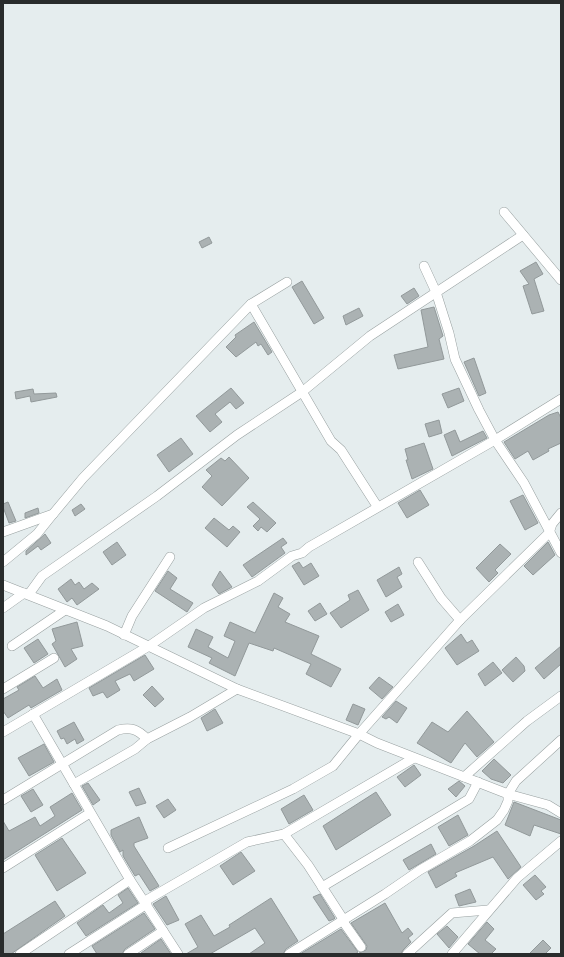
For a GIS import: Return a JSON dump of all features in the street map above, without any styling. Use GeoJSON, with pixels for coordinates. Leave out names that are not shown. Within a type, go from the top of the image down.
{"type":"FeatureCollection","features":[{"type":"Feature","properties":{"kind":"street"},"geometry":{"type":"LineString","coordinates":[[504,212],[561,280]]}},
{"type":"Feature","properties":{"kind":"street"},"geometry":{"type":"LineString","coordinates":[[3,608],[27,593],[42,576],[157,496],[237,435],[302,392],[370,336],[523,235]]}},
{"type":"Feature","properties":{"kind":"street"},"geometry":{"type":"LineString","coordinates":[[424,266],[436,292],[449,333],[455,359],[495,440],[524,483],[549,533],[561,553]]}},
{"type":"Feature","properties":{"kind":"street"},"geometry":{"type":"LineString","coordinates":[[3,562],[37,534],[83,478],[251,304],[287,282]]}},
{"type":"Feature","properties":{"kind":"street"},"geometry":{"type":"LineString","coordinates":[[251,304],[331,441],[341,450],[377,506]]}},
{"type":"Feature","properties":{"kind":"street"},"geometry":{"type":"LineString","coordinates":[[3,732],[149,646],[204,608],[258,581],[292,556],[302,553],[377,506],[495,440],[561,399]]}},
{"type":"Feature","properties":{"kind":"street"},"geometry":{"type":"LineString","coordinates":[[168,848],[293,789],[334,766],[359,734],[460,620],[549,533],[552,524],[561,513]]}},
{"type":"Feature","properties":{"kind":"street"},"geometry":{"type":"LineString","coordinates":[[4,529],[53,514]]}},
{"type":"Feature","properties":{"kind":"street"},"geometry":{"type":"LineString","coordinates":[[124,635],[132,616],[170,557]]}},
{"type":"Feature","properties":{"kind":"street"},"geometry":{"type":"LineString","coordinates":[[418,562],[441,598],[460,620]]}},
{"type":"Feature","properties":{"kind":"street"},"geometry":{"type":"LineString","coordinates":[[3,585],[27,593],[65,610],[108,626],[237,689],[359,734],[414,758],[508,794],[548,805],[561,813]]}},
{"type":"Feature","properties":{"kind":"street"},"geometry":{"type":"LineString","coordinates":[[12,646],[65,610]]}},
{"type":"Feature","properties":{"kind":"street"},"geometry":{"type":"LineString","coordinates":[[3,689],[54,658]]}},
{"type":"Feature","properties":{"kind":"street"},"geometry":{"type":"LineString","coordinates":[[74,784],[135,749],[147,739],[190,717],[237,689]]}},
{"type":"Feature","properties":{"kind":"street"},"geometry":{"type":"LineString","coordinates":[[464,777],[527,721],[561,696]]}},
{"type":"Feature","properties":{"kind":"street"},"geometry":{"type":"LineString","coordinates":[[33,714],[130,880],[146,902],[178,954]]}},
{"type":"Feature","properties":{"kind":"street"},"geometry":{"type":"LineString","coordinates":[[3,800],[118,730],[133,728],[138,730],[147,739]]}},
{"type":"Feature","properties":{"kind":"street"},"geometry":{"type":"LineString","coordinates":[[289,954],[470,841],[497,820],[508,801],[508,794],[516,781],[561,740]]}},
{"type":"Feature","properties":{"kind":"street"},"geometry":{"type":"LineString","coordinates":[[69,954],[146,902],[247,842],[284,834],[414,758]]}},
{"type":"Feature","properties":{"kind":"street"},"geometry":{"type":"LineString","coordinates":[[322,887],[469,799],[478,782]]}},
{"type":"Feature","properties":{"kind":"street"},"geometry":{"type":"LineString","coordinates":[[3,868],[90,813]]}},
{"type":"Feature","properties":{"kind":"street"},"geometry":{"type":"LineString","coordinates":[[284,834],[322,887],[360,947]]}},
{"type":"Feature","properties":{"kind":"street"},"geometry":{"type":"LineString","coordinates":[[452,954],[488,910],[517,878],[561,841]]}},
{"type":"Feature","properties":{"kind":"street"},"geometry":{"type":"LineString","coordinates":[[20,954],[130,880]]}},
{"type":"Feature","properties":{"kind":"street"},"geometry":{"type":"LineString","coordinates":[[408,954],[452,913],[488,910]]}},
{"type":"Feature","properties":{"kind":"street"},"geometry":{"type":"LineString","coordinates":[[128,954],[163,931]]}},
{"type":"Feature","properties":{"kind":"building"},"geometry":{"type":"Polygon","coordinates":[[[209,237],[212,243],[202,248],[199,242],[209,237]]]}},
{"type":"Feature","properties":{"kind":"building"},"geometry":{"type":"Polygon","coordinates":[[[536,262],[543,274],[534,279],[544,311],[532,314],[523,286],[529,284],[520,271],[536,262]]]}},
{"type":"Feature","properties":{"kind":"building"},"geometry":{"type":"Polygon","coordinates":[[[302,281],[324,318],[314,324],[292,287],[302,281]]]}},
{"type":"Feature","properties":{"kind":"building"},"geometry":{"type":"Polygon","coordinates":[[[414,288],[419,296],[407,304],[401,296],[414,288]]]}},
{"type":"Feature","properties":{"kind":"building"},"geometry":{"type":"Polygon","coordinates":[[[434,307],[443,336],[439,339],[444,359],[398,369],[394,355],[428,347],[421,310],[434,307]]]}},
{"type":"Feature","properties":{"kind":"building"},"geometry":{"type":"Polygon","coordinates":[[[359,308],[363,316],[346,325],[343,316],[359,308]]]}},
{"type":"Feature","properties":{"kind":"building"},"geometry":{"type":"Polygon","coordinates":[[[254,322],[272,352],[268,355],[261,344],[258,346],[256,342],[236,357],[226,347],[236,337],[235,335],[254,322]]]}},
{"type":"Feature","properties":{"kind":"building"},"geometry":{"type":"Polygon","coordinates":[[[474,358],[486,393],[479,396],[464,362],[474,358]]]}},
{"type":"Feature","properties":{"kind":"building"},"geometry":{"type":"Polygon","coordinates":[[[231,388],[244,403],[236,409],[230,402],[215,414],[222,422],[210,432],[196,416],[231,388]]]}},
{"type":"Feature","properties":{"kind":"building"},"geometry":{"type":"Polygon","coordinates":[[[459,388],[464,401],[448,408],[442,394],[459,388]]]}},
{"type":"Feature","properties":{"kind":"building"},"geometry":{"type":"Polygon","coordinates":[[[33,389],[34,394],[56,393],[57,397],[31,402],[30,396],[16,399],[15,392],[33,389]]]}},
{"type":"Feature","properties":{"kind":"building"},"geometry":{"type":"Polygon","coordinates":[[[558,412],[561,418],[561,443],[548,449],[549,451],[533,460],[528,451],[515,459],[504,442],[549,415],[558,412]]]}},
{"type":"Feature","properties":{"kind":"building"},"geometry":{"type":"Polygon","coordinates":[[[439,420],[442,433],[429,437],[425,424],[439,420]]]}},
{"type":"Feature","properties":{"kind":"building"},"geometry":{"type":"Polygon","coordinates":[[[455,430],[460,442],[483,431],[487,438],[452,456],[444,435],[455,430]]]}},
{"type":"Feature","properties":{"kind":"building"},"geometry":{"type":"Polygon","coordinates":[[[181,438],[193,454],[169,472],[157,455],[181,438]]]}},
{"type":"Feature","properties":{"kind":"building"},"geometry":{"type":"Polygon","coordinates":[[[424,443],[433,469],[412,479],[406,460],[408,460],[405,449],[424,443]]]}},
{"type":"Feature","properties":{"kind":"building"},"geometry":{"type":"Polygon","coordinates":[[[229,457],[249,478],[222,506],[202,487],[212,476],[206,470],[221,458],[225,461],[229,457]]]}},
{"type":"Feature","properties":{"kind":"building"},"geometry":{"type":"Polygon","coordinates":[[[420,490],[429,505],[407,518],[398,503],[420,490]]]}},
{"type":"Feature","properties":{"kind":"building"},"geometry":{"type":"Polygon","coordinates":[[[523,495],[538,523],[525,530],[510,501],[523,495]]]}},
{"type":"Feature","properties":{"kind":"building"},"geometry":{"type":"Polygon","coordinates":[[[8,502],[16,521],[9,523],[3,507],[3,504],[8,502]]]}},
{"type":"Feature","properties":{"kind":"building"},"geometry":{"type":"Polygon","coordinates":[[[253,502],[276,523],[267,532],[261,527],[258,531],[253,526],[260,519],[247,507],[253,502]]]}},
{"type":"Feature","properties":{"kind":"building"},"geometry":{"type":"Polygon","coordinates":[[[81,504],[85,509],[75,516],[72,510],[81,504]]]}},
{"type":"Feature","properties":{"kind":"building"},"geometry":{"type":"Polygon","coordinates":[[[38,508],[39,513],[25,518],[25,513],[38,508]]]}},
{"type":"Feature","properties":{"kind":"building"},"geometry":{"type":"Polygon","coordinates":[[[214,518],[229,530],[233,526],[240,532],[227,547],[205,528],[214,518]]]}},
{"type":"Feature","properties":{"kind":"building"},"geometry":{"type":"Polygon","coordinates":[[[45,534],[51,543],[41,550],[38,546],[26,555],[26,551],[45,534]]]}},
{"type":"Feature","properties":{"kind":"building"},"geometry":{"type":"Polygon","coordinates":[[[283,538],[287,543],[281,547],[285,553],[252,577],[243,565],[283,538]]]}},
{"type":"Feature","properties":{"kind":"building"},"geometry":{"type":"Polygon","coordinates":[[[117,542],[126,555],[112,565],[103,552],[117,542]]]}},
{"type":"Feature","properties":{"kind":"building"},"geometry":{"type":"Polygon","coordinates":[[[548,542],[555,555],[533,575],[524,566],[548,542]]]}},
{"type":"Feature","properties":{"kind":"building"},"geometry":{"type":"Polygon","coordinates":[[[500,544],[511,554],[495,570],[498,573],[489,582],[476,568],[500,544]]]}},
{"type":"Feature","properties":{"kind":"building"},"geometry":{"type":"Polygon","coordinates":[[[299,562],[303,568],[311,563],[319,576],[304,585],[292,566],[299,562]]]}},
{"type":"Feature","properties":{"kind":"building"},"geometry":{"type":"Polygon","coordinates":[[[399,567],[402,574],[397,577],[402,587],[386,597],[377,580],[399,567]]]}},
{"type":"Feature","properties":{"kind":"building"},"geometry":{"type":"Polygon","coordinates":[[[168,571],[177,578],[170,589],[193,603],[187,612],[155,591],[168,571]]]}},
{"type":"Feature","properties":{"kind":"building"},"geometry":{"type":"Polygon","coordinates":[[[220,571],[232,587],[219,594],[212,585],[220,571]]]}},
{"type":"Feature","properties":{"kind":"building"},"geometry":{"type":"Polygon","coordinates":[[[71,579],[75,585],[79,582],[84,589],[92,583],[99,589],[77,605],[72,598],[67,602],[58,589],[71,579]]]}},
{"type":"Feature","properties":{"kind":"building"},"geometry":{"type":"Polygon","coordinates":[[[358,590],[369,610],[341,628],[330,613],[350,600],[348,595],[358,590]]]}},
{"type":"Feature","properties":{"kind":"building"},"geometry":{"type":"Polygon","coordinates":[[[274,593],[283,598],[278,607],[290,614],[285,622],[319,636],[311,654],[341,669],[331,687],[306,674],[311,664],[274,648],[273,651],[249,643],[235,676],[209,663],[212,658],[188,647],[196,629],[213,637],[208,647],[228,658],[235,641],[224,636],[230,622],[255,633],[274,593]]]}},
{"type":"Feature","properties":{"kind":"building"},"geometry":{"type":"Polygon","coordinates":[[[320,603],[327,614],[315,621],[308,611],[320,603]]]}},
{"type":"Feature","properties":{"kind":"building"},"geometry":{"type":"Polygon","coordinates":[[[398,604],[404,615],[391,622],[385,612],[398,604]]]}},
{"type":"Feature","properties":{"kind":"building"},"geometry":{"type":"Polygon","coordinates":[[[77,622],[83,646],[71,649],[77,659],[65,667],[52,644],[56,641],[52,629],[77,622]]]}},
{"type":"Feature","properties":{"kind":"building"},"geometry":{"type":"Polygon","coordinates":[[[461,634],[467,643],[472,640],[479,651],[457,665],[445,648],[461,634]]]}},
{"type":"Feature","properties":{"kind":"building"},"geometry":{"type":"Polygon","coordinates":[[[38,639],[48,654],[34,663],[24,648],[38,639]]]}},
{"type":"Feature","properties":{"kind":"building"},"geometry":{"type":"Polygon","coordinates":[[[561,646],[561,664],[544,679],[535,668],[561,646]]]}},
{"type":"Feature","properties":{"kind":"building"},"geometry":{"type":"Polygon","coordinates":[[[145,655],[154,669],[134,681],[130,674],[115,681],[120,690],[107,698],[103,692],[93,696],[89,688],[145,655]]]}},
{"type":"Feature","properties":{"kind":"building"},"geometry":{"type":"Polygon","coordinates":[[[516,657],[524,666],[525,671],[513,682],[502,670],[516,657]]]}},
{"type":"Feature","properties":{"kind":"building"},"geometry":{"type":"Polygon","coordinates":[[[493,662],[502,673],[485,686],[478,674],[493,662]]]}},
{"type":"Feature","properties":{"kind":"building"},"geometry":{"type":"Polygon","coordinates":[[[35,676],[43,688],[57,679],[62,690],[31,708],[29,705],[8,718],[3,711],[3,699],[19,690],[17,687],[35,676]]]}},
{"type":"Feature","properties":{"kind":"building"},"geometry":{"type":"Polygon","coordinates":[[[379,677],[393,687],[382,699],[369,688],[379,677]]]}},
{"type":"Feature","properties":{"kind":"building"},"geometry":{"type":"Polygon","coordinates":[[[152,686],[164,699],[155,707],[143,695],[152,686]]]}},
{"type":"Feature","properties":{"kind":"building"},"geometry":{"type":"Polygon","coordinates":[[[396,701],[407,708],[397,723],[389,717],[386,719],[382,717],[396,701]]]}},
{"type":"Feature","properties":{"kind":"building"},"geometry":{"type":"Polygon","coordinates":[[[353,704],[365,709],[358,725],[346,720],[353,704]]]}},
{"type":"Feature","properties":{"kind":"building"},"geometry":{"type":"Polygon","coordinates":[[[215,709],[223,723],[207,731],[201,718],[215,709]]]}},
{"type":"Feature","properties":{"kind":"building"},"geometry":{"type":"Polygon","coordinates":[[[467,711],[494,742],[477,757],[465,743],[451,763],[417,743],[432,722],[448,732],[467,711]]]}},
{"type":"Feature","properties":{"kind":"building"},"geometry":{"type":"Polygon","coordinates":[[[74,722],[84,740],[77,744],[75,739],[67,744],[64,738],[61,739],[57,731],[74,722]]]}},
{"type":"Feature","properties":{"kind":"building"},"geometry":{"type":"Polygon","coordinates":[[[44,744],[54,762],[29,776],[18,758],[44,744]]]}},
{"type":"Feature","properties":{"kind":"building"},"geometry":{"type":"Polygon","coordinates":[[[494,759],[511,775],[503,783],[491,779],[482,771],[494,759]]]}},
{"type":"Feature","properties":{"kind":"building"},"geometry":{"type":"Polygon","coordinates":[[[414,765],[421,775],[405,787],[397,777],[414,765]]]}},
{"type":"Feature","properties":{"kind":"building"},"geometry":{"type":"Polygon","coordinates":[[[459,781],[465,786],[456,797],[448,789],[459,781]]]}},
{"type":"Feature","properties":{"kind":"building"},"geometry":{"type":"Polygon","coordinates":[[[88,783],[100,800],[93,805],[82,786],[88,783]]]}},
{"type":"Feature","properties":{"kind":"building"},"geometry":{"type":"Polygon","coordinates":[[[139,788],[146,803],[136,806],[129,792],[139,788]]]}},
{"type":"Feature","properties":{"kind":"building"},"geometry":{"type":"Polygon","coordinates":[[[33,789],[43,805],[31,812],[21,796],[33,789]]]}},
{"type":"Feature","properties":{"kind":"building"},"geometry":{"type":"Polygon","coordinates":[[[376,792],[391,815],[336,850],[323,826],[376,792]]]}},
{"type":"Feature","properties":{"kind":"building"},"geometry":{"type":"Polygon","coordinates":[[[72,793],[82,810],[3,860],[3,821],[9,831],[35,817],[40,826],[55,816],[50,807],[72,793]]]}},
{"type":"Feature","properties":{"kind":"building"},"geometry":{"type":"Polygon","coordinates":[[[304,795],[313,810],[289,824],[281,809],[304,795]]]}},
{"type":"Feature","properties":{"kind":"building"},"geometry":{"type":"Polygon","coordinates":[[[168,799],[176,810],[164,818],[156,806],[168,799]]]}},
{"type":"Feature","properties":{"kind":"building"},"geometry":{"type":"Polygon","coordinates":[[[514,802],[561,820],[561,834],[534,825],[530,836],[505,825],[514,802]]]}},
{"type":"Feature","properties":{"kind":"building"},"geometry":{"type":"Polygon","coordinates":[[[458,815],[468,835],[449,846],[438,827],[458,815]]]}},
{"type":"Feature","properties":{"kind":"building"},"geometry":{"type":"Polygon","coordinates":[[[139,817],[148,838],[134,843],[134,846],[159,886],[150,891],[139,874],[135,876],[123,856],[123,850],[120,852],[111,835],[111,830],[139,817]]]}},
{"type":"Feature","properties":{"kind":"building"},"geometry":{"type":"Polygon","coordinates":[[[497,831],[521,867],[508,879],[493,857],[455,873],[457,876],[436,888],[428,872],[497,831]]]}},
{"type":"Feature","properties":{"kind":"building"},"geometry":{"type":"Polygon","coordinates":[[[62,838],[86,873],[57,891],[35,855],[62,838]]]}},
{"type":"Feature","properties":{"kind":"building"},"geometry":{"type":"Polygon","coordinates":[[[431,844],[436,854],[409,870],[403,860],[431,844]]]}},
{"type":"Feature","properties":{"kind":"building"},"geometry":{"type":"Polygon","coordinates":[[[241,852],[255,871],[233,885],[220,866],[241,852]]]}},
{"type":"Feature","properties":{"kind":"building"},"geometry":{"type":"Polygon","coordinates":[[[535,875],[546,887],[541,891],[544,894],[536,900],[523,885],[535,875]]]}},
{"type":"Feature","properties":{"kind":"building"},"geometry":{"type":"Polygon","coordinates":[[[128,888],[138,903],[86,936],[77,923],[103,905],[109,913],[123,903],[118,895],[128,888]]]}},
{"type":"Feature","properties":{"kind":"building"},"geometry":{"type":"Polygon","coordinates":[[[470,889],[476,902],[459,906],[455,895],[470,889]]]}},
{"type":"Feature","properties":{"kind":"building"},"geometry":{"type":"Polygon","coordinates":[[[320,894],[335,918],[334,919],[329,921],[313,897],[320,894]]]}},
{"type":"Feature","properties":{"kind":"building"},"geometry":{"type":"Polygon","coordinates":[[[166,896],[179,920],[167,925],[153,904],[166,896]]]}},
{"type":"Feature","properties":{"kind":"building"},"geometry":{"type":"Polygon","coordinates":[[[271,898],[298,941],[286,949],[283,954],[249,954],[265,943],[255,928],[210,954],[186,954],[198,947],[185,924],[201,915],[214,936],[230,927],[229,925],[271,898]]]}},
{"type":"Feature","properties":{"kind":"building"},"geometry":{"type":"Polygon","coordinates":[[[55,901],[65,916],[11,954],[3,954],[3,934],[55,901]]]}},
{"type":"Feature","properties":{"kind":"building"},"geometry":{"type":"Polygon","coordinates":[[[385,903],[402,933],[408,928],[413,934],[408,938],[411,942],[401,954],[360,954],[359,953],[366,950],[367,946],[351,923],[385,903]]]}},
{"type":"Feature","properties":{"kind":"building"},"geometry":{"type":"Polygon","coordinates":[[[144,913],[155,929],[125,949],[122,954],[97,954],[92,946],[144,913]]]}},
{"type":"Feature","properties":{"kind":"building"},"geometry":{"type":"Polygon","coordinates":[[[487,922],[494,929],[485,940],[496,949],[491,954],[480,954],[468,944],[487,922]]]}},
{"type":"Feature","properties":{"kind":"building"},"geometry":{"type":"Polygon","coordinates":[[[447,926],[458,937],[449,948],[437,934],[447,926]]]}},
{"type":"Feature","properties":{"kind":"building"},"geometry":{"type":"Polygon","coordinates":[[[341,929],[358,952],[355,954],[300,954],[341,929]]]}},
{"type":"Feature","properties":{"kind":"building"},"geometry":{"type":"Polygon","coordinates":[[[161,939],[171,954],[141,954],[141,953],[161,939]]]}},
{"type":"Feature","properties":{"kind":"building"},"geometry":{"type":"Polygon","coordinates":[[[543,940],[551,948],[545,954],[529,954],[543,940]]]}}]}
